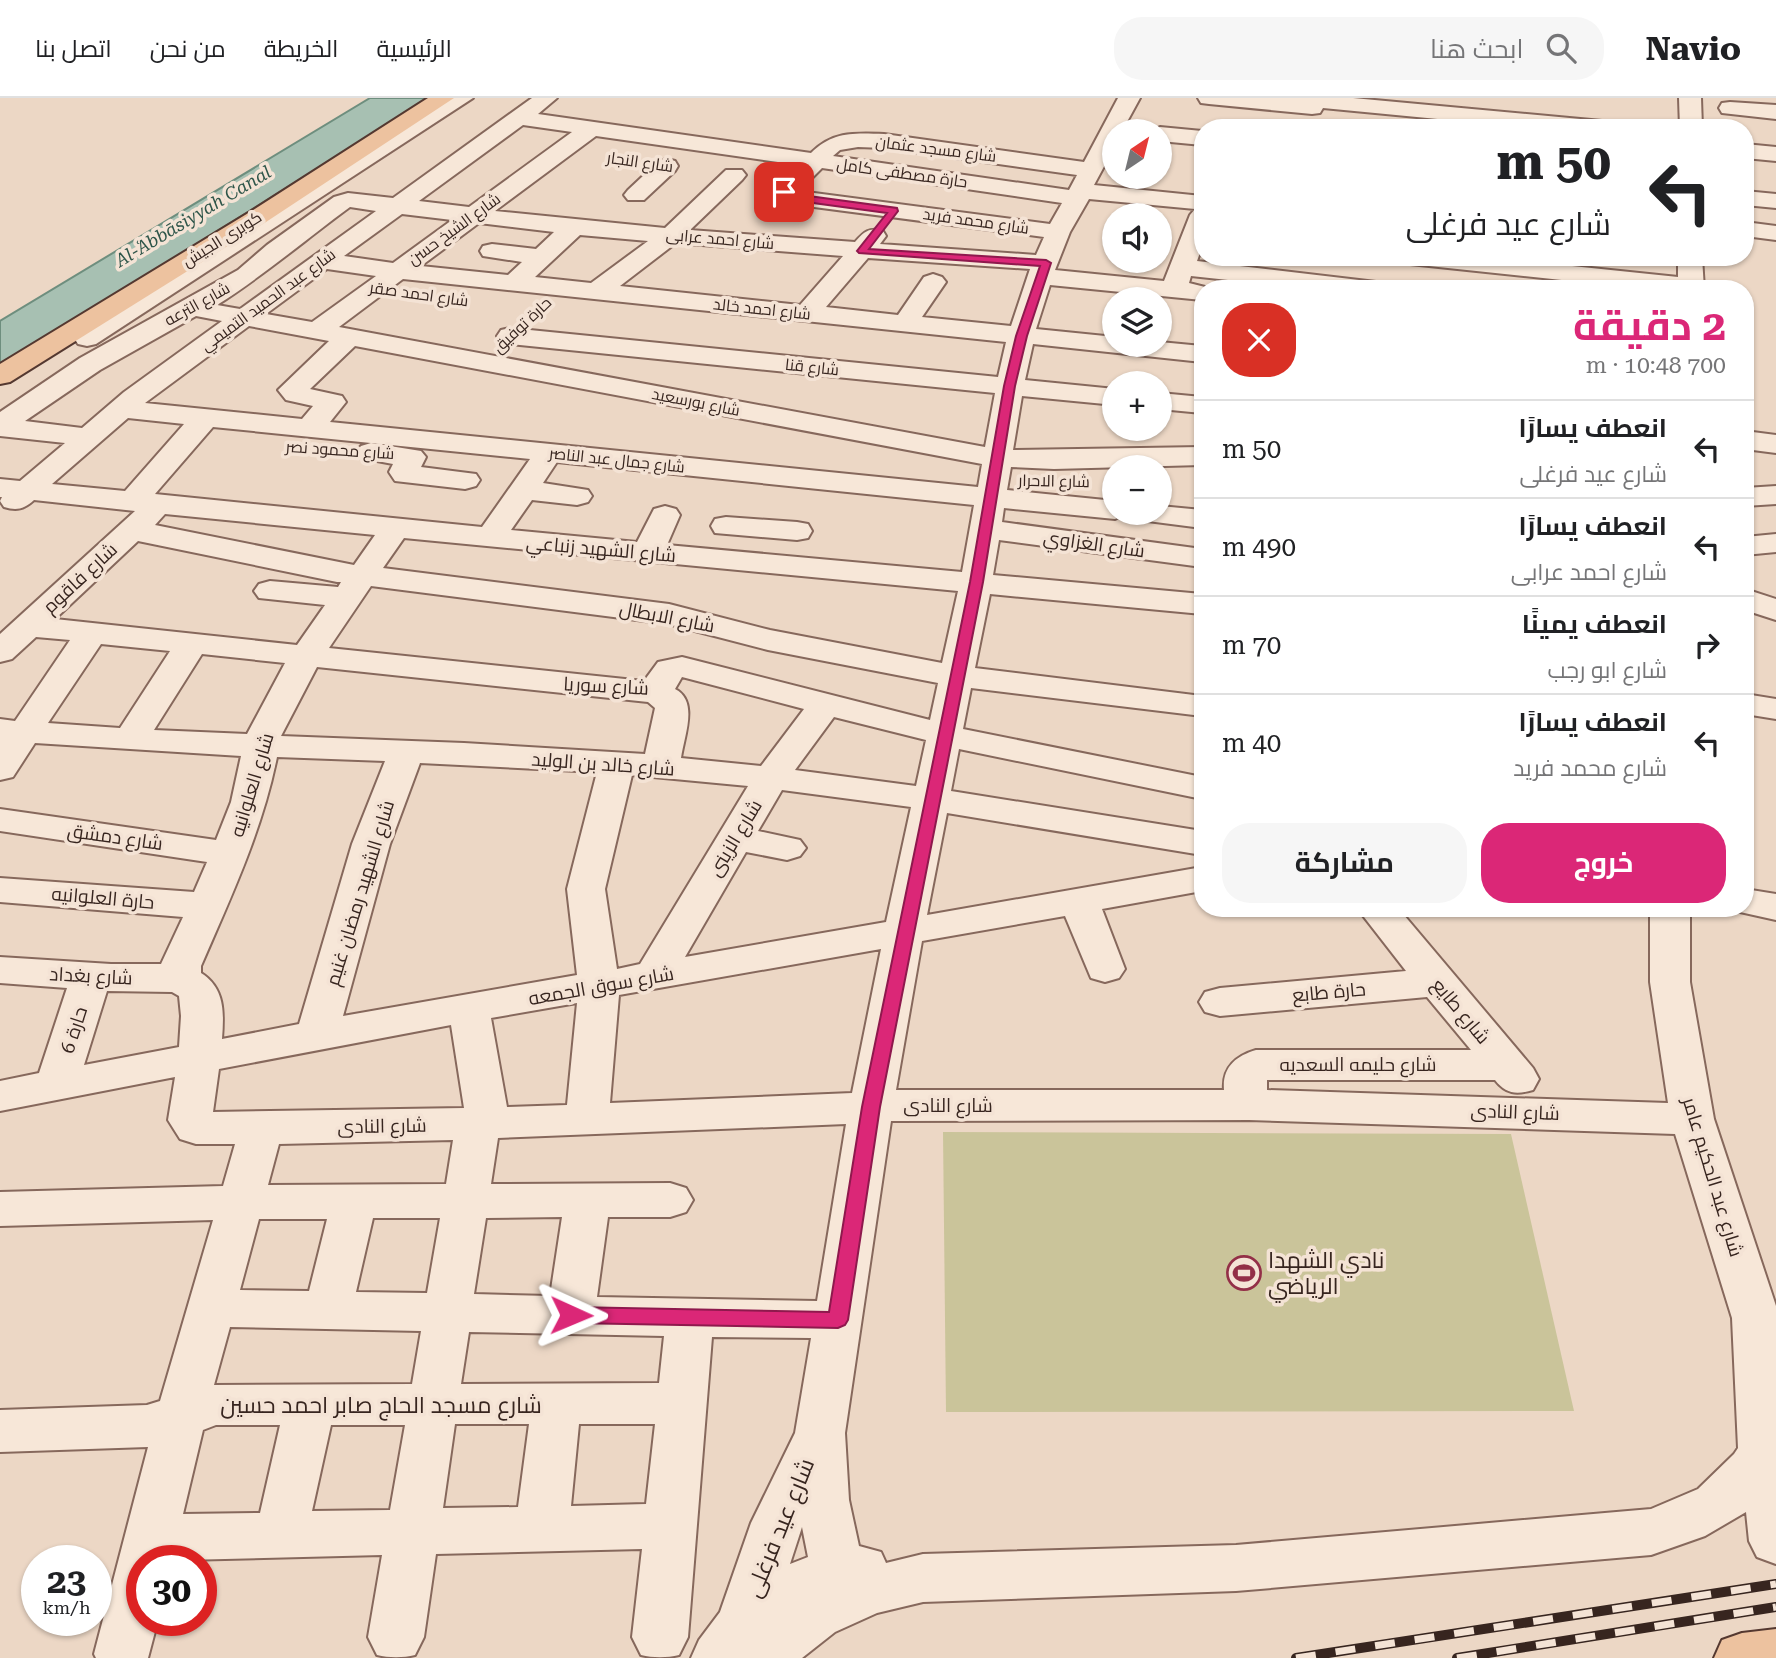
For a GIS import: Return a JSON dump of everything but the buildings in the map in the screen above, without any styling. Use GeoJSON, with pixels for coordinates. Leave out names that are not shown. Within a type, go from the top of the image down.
{"type":"FeatureCollection","features":[{"type":"Feature","properties":{"kind":"main road","name":"كوبرى الجيش"},"geometry":{"type":"LineString","coordinates":[[0,351],[230,214],[413,98]]}},
{"type":"Feature","properties":{"kind":"main road","name":"كوبرى الجيش"},"geometry":{"type":"LineString","coordinates":[[0,376],[443,98]]}},
{"type":"Feature","properties":{"kind":"main road"},"geometry":{"type":"LineString","coordinates":[[1742,1658],[1776,1654]]}},
{"type":"Feature","properties":{"kind":"street"},"geometry":{"type":"LineString","coordinates":[[0,393],[462,98]]}},
{"type":"Feature","properties":{"kind":"street","name":"شارع عبد الحميد التميمي"},"geometry":{"type":"LineString","coordinates":[[0,513],[14,490],[88,437],[120,409],[546,98]]}},
{"type":"Feature","properties":{"kind":"street","name":"شارع عيد فرغلى"},"geometry":{"type":"LineString","coordinates":[[1124,119],[1129,98]]}},
{"type":"Feature","properties":{"kind":"street"},"geometry":{"type":"LineString","coordinates":[[1209,98],[1249,111],[1414,113],[1482,107],[1514,119]]}},
{"type":"Feature","properties":{"kind":"street"},"geometry":{"type":"LineString","coordinates":[[1285,98],[1345,101],[1468,119]]}},
{"type":"Feature","properties":{"kind":"street"},"geometry":{"type":"LineString","coordinates":[[1534,119],[1541,98]]}},
{"type":"Feature","properties":{"kind":"street"},"geometry":{"type":"LineString","coordinates":[[1670,119],[1671,98]]}},
{"type":"Feature","properties":{"kind":"street"},"geometry":{"type":"LineString","coordinates":[[1690,98],[1691,119]]}},
{"type":"Feature","properties":{"kind":"street"},"geometry":{"type":"LineString","coordinates":[[1730,108],[1776,112]]}},
{"type":"Feature","properties":{"kind":"street","name":"حارة مصطفى كامل"},"geometry":{"type":"LineString","coordinates":[[517,118],[600,125],[980,184],[1084,186]]}},
{"type":"Feature","properties":{"kind":"street","name":"شارع الشيخ حسن"},"geometry":{"type":"LineString","coordinates":[[317,331],[600,125]]}},
{"type":"Feature","properties":{"kind":"street"},"geometry":{"type":"LineString","coordinates":[[1754,131],[1776,133]]}},
{"type":"Feature","properties":{"kind":"street"},"geometry":{"type":"LineString","coordinates":[[1172,135],[1194,137]]}},
{"type":"Feature","properties":{"kind":"street","name":"شارع النجار"},"geometry":{"type":"LineString","coordinates":[[486,141],[587,155]]}},
{"type":"Feature","properties":{"kind":"street","name":"شارع مسجد عثمان"},"geometry":{"type":"LineString","coordinates":[[597,291],[671,235],[764,179],[815,160],[833,144],[843,141],[884,141],[947,149],[1084,186]]}},
{"type":"Feature","properties":{"kind":"street"},"geometry":{"type":"LineString","coordinates":[[807,313],[947,149]]}},
{"type":"Feature","properties":{"kind":"street"},"geometry":{"type":"LineString","coordinates":[[1754,152],[1776,154]]}},
{"type":"Feature","properties":{"kind":"street","name":"شارع عيد فرغلى"},"geometry":{"type":"LineString","coordinates":[[840,1586],[823,1500],[820,1433],[871,1107],[904,931],[976,582],[1021,336],[1045,267],[1084,186],[1102,159]]}},
{"type":"Feature","properties":{"kind":"street","name":"شارع النجار"},"geometry":{"type":"LineString","coordinates":[[641,162],[764,179]]}},
{"type":"Feature","properties":{"kind":"street"},"geometry":{"type":"LineString","coordinates":[[453,165],[527,176]]}},
{"type":"Feature","properties":{"kind":"street"},"geometry":{"type":"LineString","coordinates":[[636,195],[667,166]]}},
{"type":"Feature","properties":{"kind":"street","name":"شارع محمد فريد"},"geometry":{"type":"LineString","coordinates":[[764,179],[784,194],[900,203],[1045,267]]}},
{"type":"Feature","properties":{"kind":"street"},"geometry":{"type":"LineString","coordinates":[[900,203],[964,203],[980,184]]}},
{"type":"Feature","properties":{"kind":"street"},"geometry":{"type":"LineString","coordinates":[[1084,186],[1194,203]]}},
{"type":"Feature","properties":{"kind":"street"},"geometry":{"type":"LineString","coordinates":[[498,197],[618,210],[540,259],[514,283]]}},
{"type":"Feature","properties":{"kind":"street"},"geometry":{"type":"LineString","coordinates":[[1754,199],[1776,201]]}},
{"type":"Feature","properties":{"kind":"street","name":"شارع الترعه"},"geometry":{"type":"LineString","coordinates":[[0,426],[90,364],[193,308],[252,271],[342,202],[352,200],[396,207]]}},
{"type":"Feature","properties":{"kind":"street","name":"شارع احمد عرابى"},"geometry":{"type":"LineString","coordinates":[[396,207],[671,235],[1045,267]]}},
{"type":"Feature","properties":{"kind":"street"},"geometry":{"type":"LineString","coordinates":[[1754,219],[1776,222]]}},
{"type":"Feature","properties":{"kind":"street"},"geometry":{"type":"LineString","coordinates":[[1754,230],[1776,233]]}},
{"type":"Feature","properties":{"kind":"street"},"geometry":{"type":"LineString","coordinates":[[1172,289],[1194,242]]}},
{"type":"Feature","properties":{"kind":"street"},"geometry":{"type":"LineString","coordinates":[[492,251],[664,274]]}},
{"type":"Feature","properties":{"kind":"street","name":"شارع احمد خالد"},"geometry":{"type":"LineString","coordinates":[[322,261],[1194,353]]}},
{"type":"Feature","properties":{"kind":"street"},"geometry":{"type":"LineString","coordinates":[[1479,266],[1609,280]]}},
{"type":"Feature","properties":{"kind":"street"},"geometry":{"type":"LineString","coordinates":[[1045,267],[1160,287]]}},
{"type":"Feature","properties":{"kind":"street"},"geometry":{"type":"LineString","coordinates":[[1045,267],[1102,298]]}},
{"type":"Feature","properties":{"kind":"street","name":"شارع احمد صقر"},"geometry":{"type":"LineString","coordinates":[[301,276],[496,305]]}},
{"type":"Feature","properties":{"kind":"street"},"geometry":{"type":"LineString","coordinates":[[905,323],[933,282]]}},
{"type":"Feature","properties":{"kind":"street","name":"حارة توفيق"},"geometry":{"type":"LineString","coordinates":[[483,362],[562,288]]}},
{"type":"Feature","properties":{"kind":"street"},"geometry":{"type":"LineString","coordinates":[[1172,289],[1194,288]]}},
{"type":"Feature","properties":{"kind":"street"},"geometry":{"type":"LineString","coordinates":[[1172,289],[1194,291]]}},
{"type":"Feature","properties":{"kind":"street"},"geometry":{"type":"LineString","coordinates":[[1172,289],[1194,308]]}},
{"type":"Feature","properties":{"kind":"street","name":"شارع بورسعيد"},"geometry":{"type":"LineString","coordinates":[[193,308],[483,362],[807,410],[992,492],[1054,460],[1194,456]]}},
{"type":"Feature","properties":{"kind":"street","name":"شارع قنا"},"geometry":{"type":"LineString","coordinates":[[510,336],[1102,396]]}},
{"type":"Feature","properties":{"kind":"street"},"geometry":{"type":"LineString","coordinates":[[309,428],[332,402],[296,394],[292,390],[348,337]]}},
{"type":"Feature","properties":{"kind":"street"},"geometry":{"type":"LineString","coordinates":[[389,370],[412,349]]}},
{"type":"Feature","properties":{"kind":"street"},"geometry":{"type":"LineString","coordinates":[[1172,402],[1194,404]]}},
{"type":"Feature","properties":{"kind":"street","name":"شارع جمال عبد الناصر"},"geometry":{"type":"LineString","coordinates":[[120,409],[196,428],[309,428],[548,453],[992,492],[1102,508]]}},
{"type":"Feature","properties":{"kind":"street"},"geometry":{"type":"LineString","coordinates":[[0,426],[88,437]]}},
{"type":"Feature","properties":{"kind":"street"},"geometry":{"type":"LineString","coordinates":[[496,447],[518,426]]}},
{"type":"Feature","properties":{"kind":"street","name":"شارع محمود نصر"},"geometry":{"type":"LineString","coordinates":[[196,428],[404,454],[412,458],[404,474],[465,480]]}},
{"type":"Feature","properties":{"kind":"street","name":"شارع فاقوم"},"geometry":{"type":"LineString","coordinates":[[0,652],[141,512],[196,428]]}},
{"type":"Feature","properties":{"kind":"street"},"geometry":{"type":"LineString","coordinates":[[1754,441],[1776,444]]}},
{"type":"Feature","properties":{"kind":"street"},"geometry":{"type":"LineString","coordinates":[[490,538],[548,453]]}},
{"type":"Feature","properties":{"kind":"street","name":"شارع العلوانيه"},"geometry":{"type":"LineString","coordinates":[[181,978],[181,966],[230,854],[253,789],[260,746],[305,658],[433,478]]}},
{"type":"Feature","properties":{"kind":"street"},"geometry":{"type":"LineString","coordinates":[[1172,483],[1194,482]]}},
{"type":"Feature","properties":{"kind":"street","name":"شارع الاحرار"},"geometry":{"type":"LineString","coordinates":[[992,492],[1102,483]]}},
{"type":"Feature","properties":{"kind":"street","name":"شارع الشهيد زنباعي"},"geometry":{"type":"LineString","coordinates":[[14,490],[141,512],[396,529],[1194,603]]}},
{"type":"Feature","properties":{"kind":"street"},"geometry":{"type":"LineString","coordinates":[[523,490],[577,496]]}},
{"type":"Feature","properties":{"kind":"street","name":"شارع الغزاوي"},"geometry":{"type":"LineString","coordinates":[[992,492],[1194,555]]}},
{"type":"Feature","properties":{"kind":"street"},"geometry":{"type":"LineString","coordinates":[[1754,496],[1776,495]]}},
{"type":"Feature","properties":{"kind":"street","name":"شارع الابطال"},"geometry":{"type":"LineString","coordinates":[[141,512],[244,555],[355,586],[669,614],[768,640],[957,676],[1194,705]]}},
{"type":"Feature","properties":{"kind":"street"},"geometry":{"type":"LineString","coordinates":[[648,553],[665,515]]}},
{"type":"Feature","properties":{"kind":"street"},"geometry":{"type":"LineString","coordinates":[[1172,516],[1194,518]]}},
{"type":"Feature","properties":{"kind":"street"},"geometry":{"type":"LineString","coordinates":[[711,559],[729,521],[797,531]]}},
{"type":"Feature","properties":{"kind":"street"},"geometry":{"type":"LineString","coordinates":[[1754,544],[1776,543]]}},
{"type":"Feature","properties":{"kind":"street"},"geometry":{"type":"LineString","coordinates":[[270,591],[355,586]]}},
{"type":"Feature","properties":{"kind":"street"},"geometry":{"type":"LineString","coordinates":[[1754,596],[1776,592]]}},
{"type":"Feature","properties":{"kind":"street"},"geometry":{"type":"LineString","coordinates":[[1754,601],[1776,610]]}},
{"type":"Feature","properties":{"kind":"street","name":"شارع سوريا"},"geometry":{"type":"LineString","coordinates":[[29,626],[305,658],[653,691],[670,670],[677,667],[945,736],[1194,786]]}},
{"type":"Feature","properties":{"kind":"street"},"geometry":{"type":"LineString","coordinates":[[0,769],[11,731],[91,634]]}},
{"type":"Feature","properties":{"kind":"street"},"geometry":{"type":"LineString","coordinates":[[131,739],[191,645]]}},
{"type":"Feature","properties":{"kind":"street"},"geometry":{"type":"LineString","coordinates":[[653,691],[668,699],[672,708],[662,767]]}},
{"type":"Feature","properties":{"kind":"street","name":"شارع الزينى"},"geometry":{"type":"LineString","coordinates":[[653,977],[771,778],[825,704]]}},
{"type":"Feature","properties":{"kind":"street"},"geometry":{"type":"LineString","coordinates":[[1754,705],[1776,709]]}},
{"type":"Feature","properties":{"kind":"street","name":"شارع خالد بن الوليد"},"geometry":{"type":"LineString","coordinates":[[11,731],[662,767],[931,797],[1194,842]]}},
{"type":"Feature","properties":{"kind":"street","name":"شارع الشهيد رمضان غنيم"},"geometry":{"type":"LineString","coordinates":[[317,1035],[371,844],[406,752]]}},
{"type":"Feature","properties":{"kind":"street"},"geometry":{"type":"LineString","coordinates":[[587,1120],[600,987],[586,889],[617,763]]}},
{"type":"Feature","properties":{"kind":"street","name":"شارع دمشق"},"geometry":{"type":"LineString","coordinates":[[0,821],[230,854]]}},
{"type":"Feature","properties":{"kind":"street"},"geometry":{"type":"LineString","coordinates":[[735,839],[787,848]]}},
{"type":"Feature","properties":{"kind":"street","name":"شارع سوق الجمعه"},"geometry":{"type":"LineString","coordinates":[[0,1096],[200,1056],[1194,880]]}},
{"type":"Feature","properties":{"kind":"street","name":"حارة العلوانيه"},"geometry":{"type":"LineString","coordinates":[[0,890],[207,906]]}},
{"type":"Feature","properties":{"kind":"street"},"geometry":{"type":"LineString","coordinates":[[1079,901],[1105,969]]}},
{"type":"Feature","properties":{"kind":"street"},"geometry":{"type":"LineString","coordinates":[[1754,903],[1776,907]]}},
{"type":"Feature","properties":{"kind":"street","name":"شارع طايع"},"geometry":{"type":"LineString","coordinates":[[1383,917],[1546,1113]]}},
{"type":"Feature","properties":{"kind":"street","name":"شارع عبد الحكيم عامر"},"geometry":{"type":"LineString","coordinates":[[1670,917],[1670,982],[1692,1119],[1766,1334],[1763,1453],[1776,1541]]}},
{"type":"Feature","properties":{"kind":"street","name":"شارع بغداد"},"geometry":{"type":"LineString","coordinates":[[0,970],[91,977],[181,978]]}},
{"type":"Feature","properties":{"kind":"street","name":"حارة 6"},"geometry":{"type":"LineString","coordinates":[[57,1083],[91,977]]}},
{"type":"Feature","properties":{"kind":"street"},"geometry":{"type":"LineString","coordinates":[[181,978],[198,991],[201,997],[200,1056]]}},
{"type":"Feature","properties":{"kind":"street","name":"حارة طابع"},"geometry":{"type":"LineString","coordinates":[[1220,1002],[1437,982]]}},
{"type":"Feature","properties":{"kind":"street"},"geometry":{"type":"LineString","coordinates":[[396,1637],[467,1202],[483,1123],[469,1010]]}},
{"type":"Feature","properties":{"kind":"street","name":"شارع النادى"},"geometry":{"type":"LineString","coordinates":[[200,1056],[190,1120],[191,1124],[201,1129],[587,1120],[871,1107],[1249,1105],[1692,1119]]}},
{"type":"Feature","properties":{"kind":"street","name":"شارع حليمه السعديه"},"geometry":{"type":"LineString","coordinates":[[1249,1105],[1244,1080],[1246,1073],[1256,1065],[1506,1065]]}},
{"type":"Feature","properties":{"kind":"street"},"geometry":{"type":"LineString","coordinates":[[149,1545],[181,1415],[261,1129]]}},
{"type":"Feature","properties":{"kind":"street"},"geometry":{"type":"LineString","coordinates":[[0,1209],[240,1202],[670,1200]]}},
{"type":"Feature","properties":{"kind":"street"},"geometry":{"type":"LineString","coordinates":[[571,1315],[587,1201]]}},
{"type":"Feature","properties":{"kind":"street"},"geometry":{"type":"LineString","coordinates":[[328,1310],[354,1202]]}},
{"type":"Feature","properties":{"kind":"street"},"geometry":{"type":"LineString","coordinates":[[210,1308],[838,1320]]}},
{"type":"Feature","properties":{"kind":"street"},"geometry":{"type":"LineString","coordinates":[[660,1637],[690,1317]]}},
{"type":"Feature","properties":{"kind":"street","name":"شارع مسجد الحاج صابر احمد حسين"},"geometry":{"type":"LineString","coordinates":[[0,1431],[147,1426],[216,1405],[682,1403]]}},
{"type":"Feature","properties":{"kind":"street"},"geometry":{"type":"LineString","coordinates":[[542,1529],[556,1404]]}},
{"type":"Feature","properties":{"kind":"street"},"geometry":{"type":"LineString","coordinates":[[281,1535],[310,1405]]}},
{"type":"Feature","properties":{"kind":"street","name":"شارع عيد فرغلى"},"geometry":{"type":"LineString","coordinates":[[743,1647],[777,1523],[820,1433]]}},
{"type":"Feature","properties":{"kind":"street"},"geometry":{"type":"LineString","coordinates":[[743,1647],[790,1632],[816,1615],[840,1586],[896,1584],[922,1578],[1236,1568],[1651,1532],[1683,1523],[1712,1509],[1751,1475],[1763,1453]]}},
{"type":"Feature","properties":{"kind":"street"},"geometry":{"type":"LineString","coordinates":[[217,1545],[281,1535],[670,1526]]}},
{"type":"Feature","properties":{"kind":"street"},"geometry":{"type":"LineString","coordinates":[[122,1654],[126,1636]]}},
{"type":"Feature","properties":{"kind":"shaded area","name":"نادي الشهدا الرياضي"},"geometry":{"type":"Polygon","coordinates":[[[943,1132],[1511,1134],[1574,1411],[946,1412],[943,1132]]]}},
{"type":"Feature","properties":{"kind":"water","name":"Al-ʿAbbāsiyyah Canal"},"geometry":{"type":"Polygon","coordinates":[[[370,98],[430,98],[0,367],[0,321],[370,98]]]}},
{"type":"Feature","properties":{"kind":"railway"},"geometry":{"type":"LineString","coordinates":[[1296,1658],[1776,1584]]}},
{"type":"Feature","properties":{"kind":"railway"},"geometry":{"type":"LineString","coordinates":[[1457,1658],[1776,1607]]}},
{"type":"Feature","properties":{"kind":"place","name":"نادي الشهدا الرياضي"},"geometry":{"type":"Point","coordinates":[1244,1273]}},
{"type":"Feature","properties":{"kind":"route"},"geometry":{"type":"LineString","coordinates":[[571,1315],[838,1320],[871,1107],[904,931],[976,582],[1010,386],[1021,336],[1046,263],[862,251],[893,211],[791,197],[784,192]]}}]}
